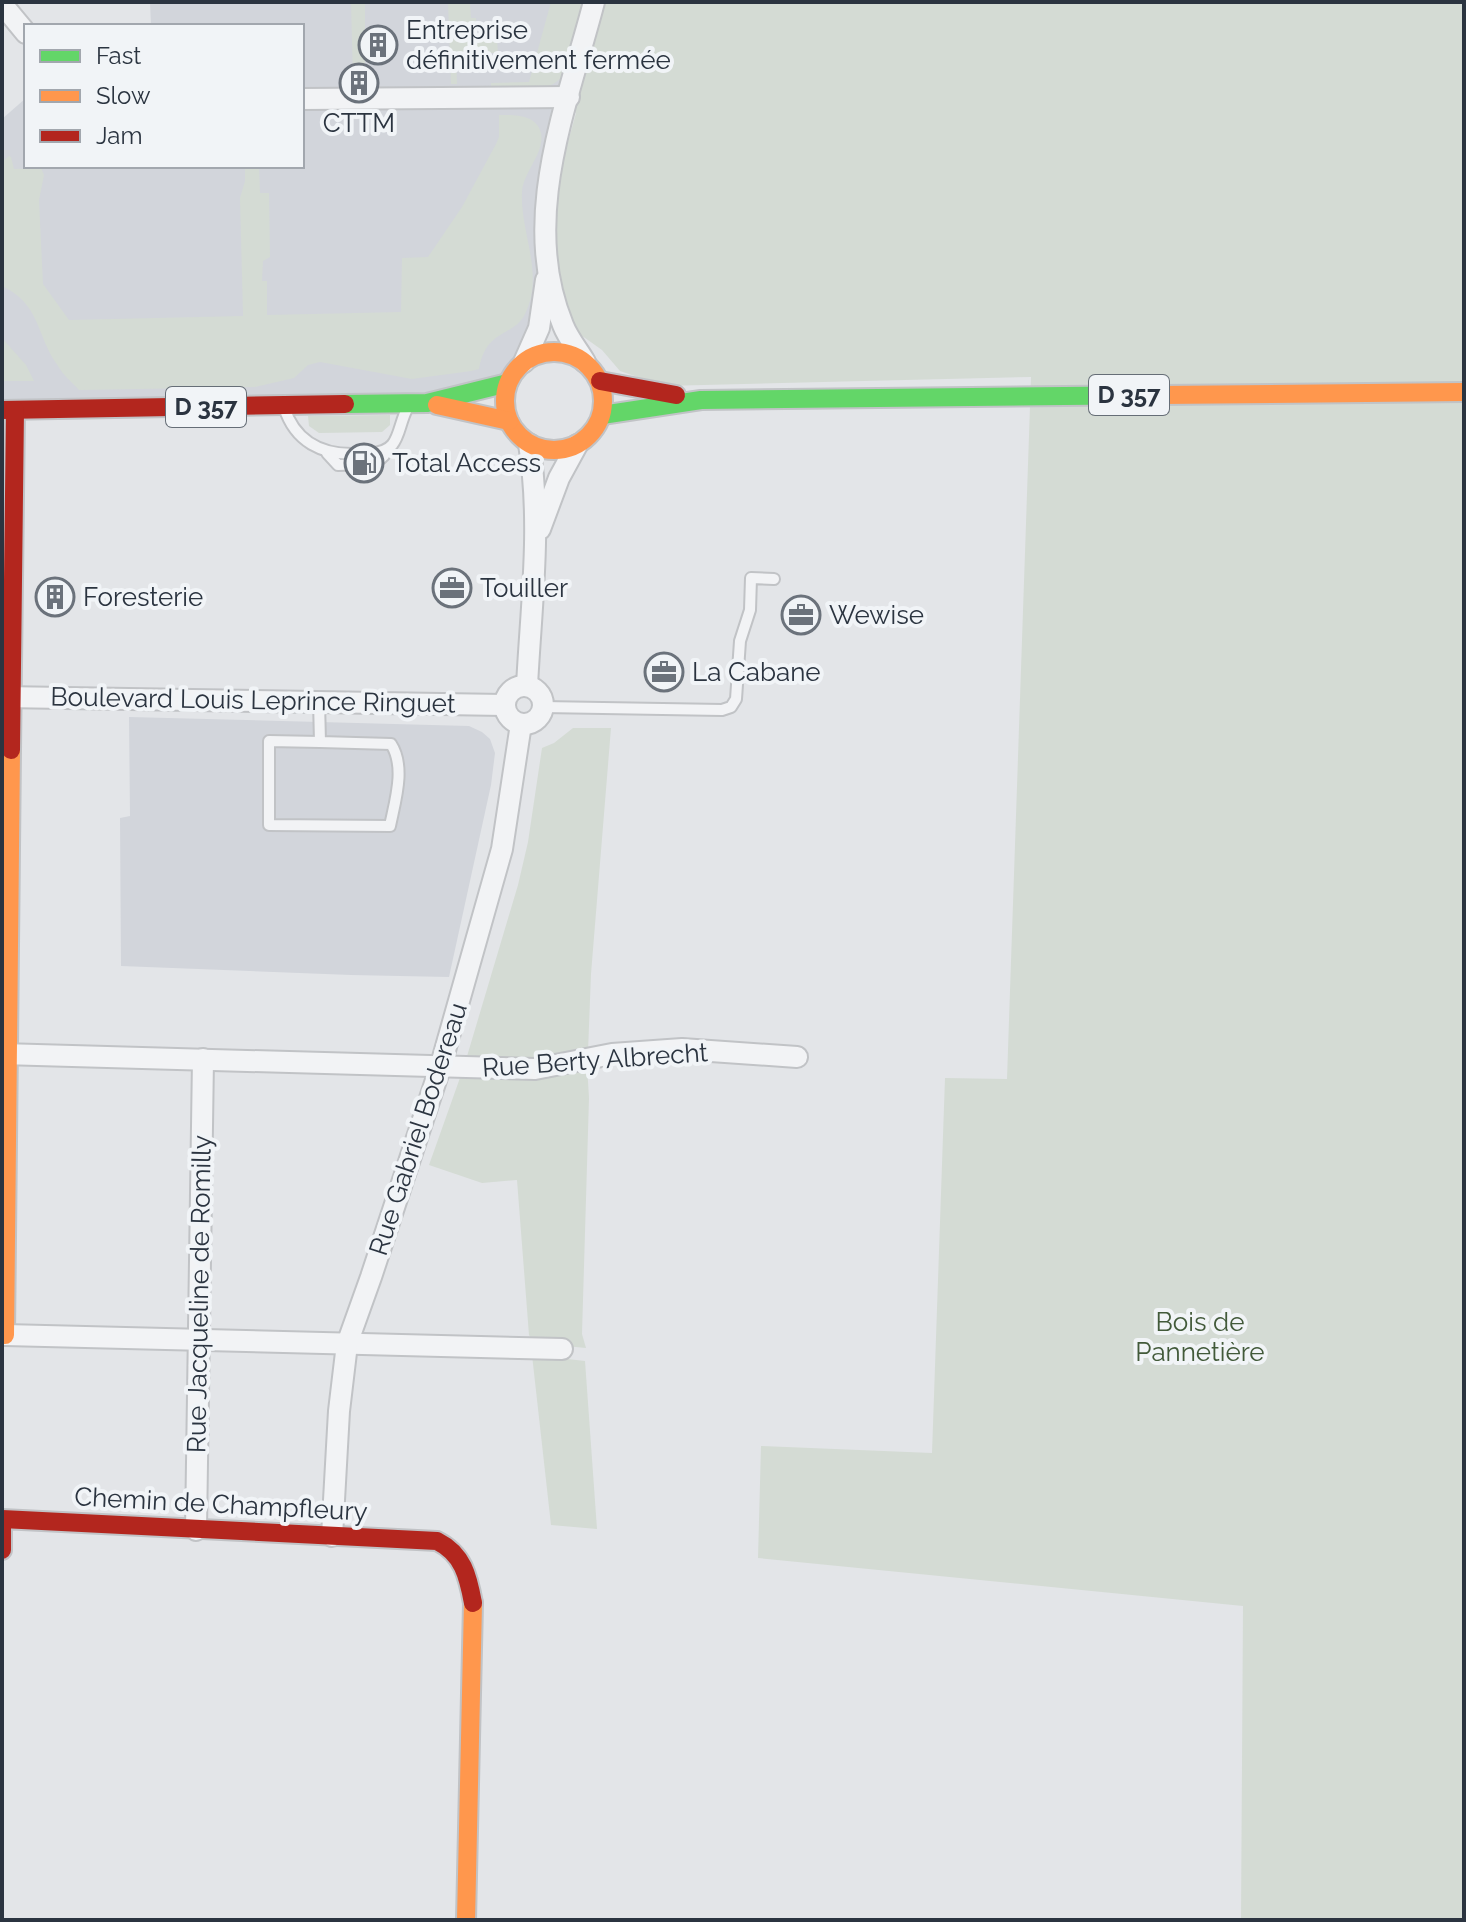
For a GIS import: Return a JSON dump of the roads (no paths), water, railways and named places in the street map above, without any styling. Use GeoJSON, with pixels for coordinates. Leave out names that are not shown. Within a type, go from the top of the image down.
{"type":"FeatureCollection","features":[{"type":"Feature","properties":{"kind":"main road"},"geometry":{"type":"LineString","coordinates":[[538,354],[570,354],[585,362],[600,381],[604,404],[597,427],[577,445],[553,451],[529,444],[509,421],[505,403],[508,383],[524,362],[538,354]]}},
{"type":"Feature","properties":{"kind":"main road","name":"D 357"},"geometry":{"type":"LineString","coordinates":[[600,381],[701,400]]}},
{"type":"Feature","properties":{"kind":"main road","name":"D 357"},"geometry":{"type":"LineString","coordinates":[[9,410],[418,403],[508,383]]}},
{"type":"Feature","properties":{"kind":"main road","name":"D 357"},"geometry":{"type":"LineString","coordinates":[[602,415],[701,400],[1464,392]]}},
{"type":"Feature","properties":{"kind":"main road","name":"D 357"},"geometry":{"type":"LineString","coordinates":[[418,403],[509,421]]}},
{"type":"Feature","properties":{"kind":"main road"},"geometry":{"type":"LineString","coordinates":[[3,1335],[9,410]]}},
{"type":"Feature","properties":{"kind":"main road"},"geometry":{"type":"LineString","coordinates":[[2,1519],[2,1550]]}},
{"type":"Feature","properties":{"kind":"main road","name":"Chemin de Champfleury"},"geometry":{"type":"LineString","coordinates":[[2,1519],[437,1541],[451,1547],[459,1556],[473,1602],[466,1920]]}},
{"type":"Feature","properties":{"kind":"street"},"geometry":{"type":"LineString","coordinates":[[585,362],[563,326],[548,272],[544,202],[594,2]]}},
{"type":"Feature","properties":{"kind":"street"},"geometry":{"type":"LineString","coordinates":[[2,4],[24,31]]}},
{"type":"Feature","properties":{"kind":"street"},"geometry":{"type":"LineString","coordinates":[[304,99],[569,97]]}},
{"type":"Feature","properties":{"kind":"street"},"geometry":{"type":"LineString","coordinates":[[524,362],[539,328],[548,272]]}},
{"type":"Feature","properties":{"kind":"street"},"geometry":{"type":"LineString","coordinates":[[527,686],[535,544],[534,475],[529,444]]}},
{"type":"Feature","properties":{"kind":"street"},"geometry":{"type":"LineString","coordinates":[[535,544],[559,478],[577,445]]}},
{"type":"Feature","properties":{"kind":"street"},"geometry":{"type":"LineString","coordinates":[[527,686],[541,695],[543,707],[534,722],[521,724],[511,720],[504,705],[511,690],[527,686]]}},
{"type":"Feature","properties":{"kind":"street","name":"Boulevard Louis Leprince Ringuet"},"geometry":{"type":"LineString","coordinates":[[7,697],[504,705]]}},
{"type":"Feature","properties":{"kind":"street","name":"Rue Gabriel Bodereau"},"geometry":{"type":"LineString","coordinates":[[332,1536],[339,1411],[347,1344],[440,1068],[502,849],[521,724]]}},
{"type":"Feature","properties":{"kind":"street","name":"Rue Berty Albrecht"},"geometry":{"type":"LineString","coordinates":[[5,1054],[535,1069],[612,1054],[682,1049],[797,1057]]}},
{"type":"Feature","properties":{"kind":"street","name":"Rue Jacqueline de Romilly"},"geometry":{"type":"LineString","coordinates":[[196,1530],[203,1059]]}},
{"type":"Feature","properties":{"kind":"street"},"geometry":{"type":"LineString","coordinates":[[3,1335],[562,1349]]}},
{"type":"Feature","properties":{"kind":"lane"},"geometry":{"type":"LineString","coordinates":[[284,406],[292,425],[338,465],[375,464],[382,459],[418,403]]}},
{"type":"Feature","properties":{"kind":"lane"},"geometry":{"type":"LineString","coordinates":[[371,453],[387,451]]}},
{"type":"Feature","properties":{"kind":"lane"},"geometry":{"type":"LineString","coordinates":[[327,453],[356,454]]}},
{"type":"Feature","properties":{"kind":"lane"},"geometry":{"type":"LineString","coordinates":[[543,707],[722,710],[731,707],[736,699],[740,641],[750,610],[751,578],[774,579]]}},
{"type":"Feature","properties":{"kind":"lane"},"geometry":{"type":"LineString","coordinates":[[319,701],[320,742]]}},
{"type":"Feature","properties":{"kind":"lane"},"geometry":{"type":"LineString","coordinates":[[269,741],[320,742],[391,744],[397,753],[399,766],[390,826],[269,825],[269,741]]}},
{"type":"Feature","properties":{"kind":"place","name":"Entreprise définitivement fermée"},"geometry":{"type":"Point","coordinates":[378,45]}},
{"type":"Feature","properties":{"kind":"place","name":"CTTM"},"geometry":{"type":"Point","coordinates":[359,83]}},
{"type":"Feature","properties":{"kind":"place","name":"Total Access"},"geometry":{"type":"Point","coordinates":[364,463]}},
{"type":"Feature","properties":{"kind":"place","name":"Touiller"},"geometry":{"type":"Point","coordinates":[452,588]}},
{"type":"Feature","properties":{"kind":"place","name":"Foresterie"},"geometry":{"type":"Point","coordinates":[55,597]}},
{"type":"Feature","properties":{"kind":"place","name":"Wewise"},"geometry":{"type":"Point","coordinates":[801,615]}},
{"type":"Feature","properties":{"kind":"place","name":"La Cabane"},"geometry":{"type":"Point","coordinates":[664,672]}},
{"type":"Feature","properties":{"kind":"park label","name":"Bois de Pannetière"},"geometry":{"type":"Point","coordinates":[1200,1337]}}]}
